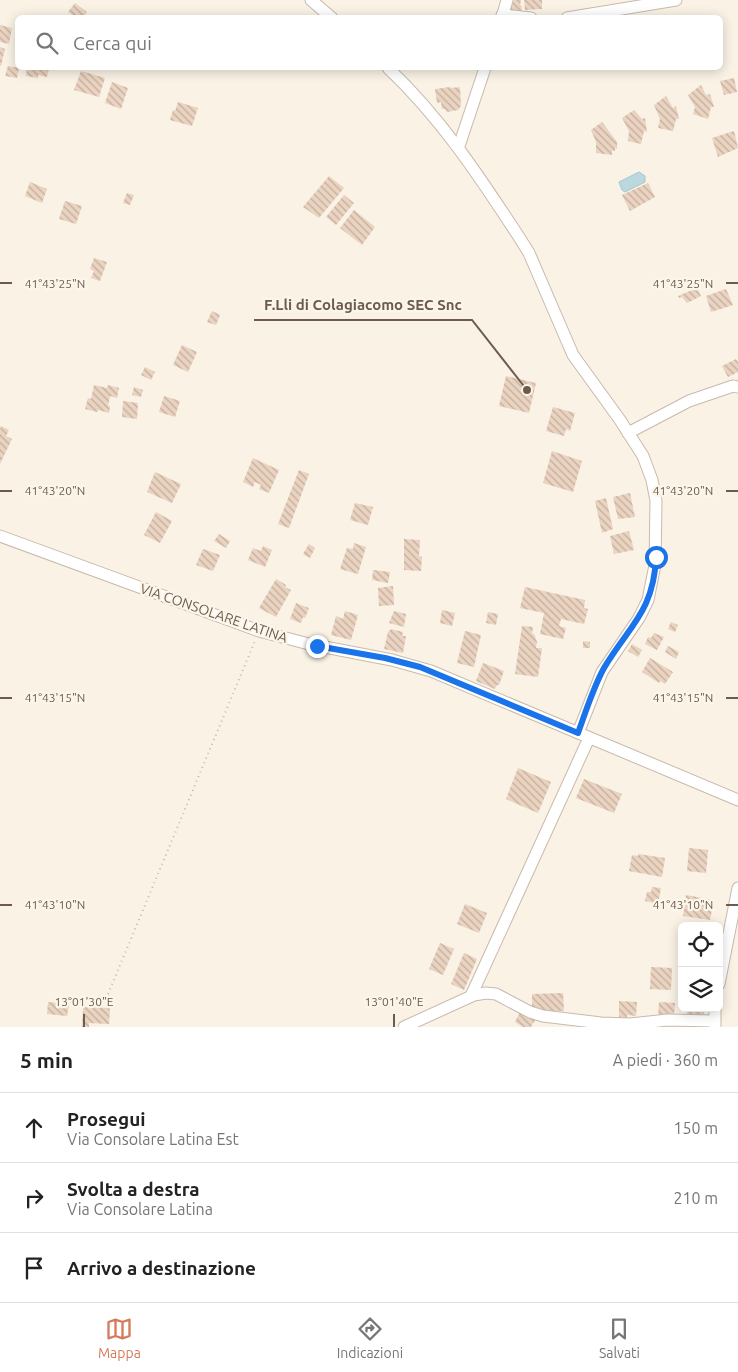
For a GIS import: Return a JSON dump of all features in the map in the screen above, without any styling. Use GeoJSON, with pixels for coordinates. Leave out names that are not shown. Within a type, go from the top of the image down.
{"type":"FeatureCollection","features":[{"type":"Feature","properties":{"kind":"street"},"geometry":{"type":"LineString","coordinates":[[310,0],[328,15]]}},
{"type":"Feature","properties":{"kind":"street"},"geometry":{"type":"LineString","coordinates":[[502,15],[507,0]]}},
{"type":"Feature","properties":{"kind":"street"},"geometry":{"type":"LineString","coordinates":[[585,15],[676,0]]}},
{"type":"Feature","properties":{"kind":"street"},"geometry":{"type":"LineString","coordinates":[[390,70],[423,103],[459,146],[529,253],[573,355],[628,432],[645,461],[654,484],[657,517],[654,575],[644,609],[602,672],[584,735],[471,996]]}},
{"type":"Feature","properties":{"kind":"street"},"geometry":{"type":"LineString","coordinates":[[459,146],[484,70]]}},
{"type":"Feature","properties":{"kind":"street"},"geometry":{"type":"LineString","coordinates":[[628,432],[689,401],[736,385]]}},
{"type":"Feature","properties":{"kind":"street","name":"VIA CONSOLARE LATINA"},"geometry":{"type":"LineString","coordinates":[[0,536],[259,631],[309,644],[385,658],[420,667],[738,800]]}},
{"type":"Feature","properties":{"kind":"street"},"geometry":{"type":"LineString","coordinates":[[722,967],[738,888]]}},
{"type":"Feature","properties":{"kind":"street"},"geometry":{"type":"LineString","coordinates":[[404,1027],[480,993],[493,994],[536,1014],[601,1023],[630,1024],[668,1020],[714,1024]]}},
{"type":"Feature","properties":{"kind":"path"},"geometry":{"type":"LineString","coordinates":[[108,994],[259,631]]}},
{"type":"Feature","properties":{"kind":"water"},"geometry":{"type":"Polygon","coordinates":[[[639,172],[645,176],[645,182],[625,192],[622,190],[619,182],[639,172]]]}},
{"type":"Feature","properties":{"kind":"building"},"geometry":{"type":"Polygon","coordinates":[[[514,0],[521,0],[521,13],[510,10],[514,0]]]}},
{"type":"Feature","properties":{"kind":"building"},"geometry":{"type":"Polygon","coordinates":[[[524,0],[542,0],[542,9],[525,10],[524,0]]]}},
{"type":"Feature","properties":{"kind":"building"},"geometry":{"type":"Polygon","coordinates":[[[75,3],[87,12],[85,15],[72,15],[68,12],[75,3]]]}},
{"type":"Feature","properties":{"kind":"building"},"geometry":{"type":"Polygon","coordinates":[[[0,25],[12,28],[9,44],[0,42],[0,25]]]}},
{"type":"Feature","properties":{"kind":"building"},"geometry":{"type":"Polygon","coordinates":[[[0,47],[5,49],[1,66],[0,66],[0,47]]]}},
{"type":"Feature","properties":{"kind":"building"},"geometry":{"type":"Polygon","coordinates":[[[8,66],[19,70],[17,78],[5,76],[8,66]]]}},
{"type":"Feature","properties":{"kind":"building"},"geometry":{"type":"Polygon","coordinates":[[[27,70],[49,70],[47,77],[38,75],[38,78],[26,76],[27,70]]]}},
{"type":"Feature","properties":{"kind":"building"},"geometry":{"type":"Polygon","coordinates":[[[81,71],[105,78],[99,97],[74,90],[81,71]]]}},
{"type":"Feature","properties":{"kind":"building"},"geometry":{"type":"Polygon","coordinates":[[[734,78],[737,92],[724,95],[720,81],[734,78]]]}},
{"type":"Feature","properties":{"kind":"building"},"geometry":{"type":"Polygon","coordinates":[[[112,82],[128,88],[121,109],[105,103],[112,82]]]}},
{"type":"Feature","properties":{"kind":"building"},"geometry":{"type":"Polygon","coordinates":[[[701,85],[706,95],[710,94],[714,107],[711,107],[708,119],[693,114],[695,107],[688,95],[701,85]]]}},
{"type":"Feature","properties":{"kind":"building"},"geometry":{"type":"Polygon","coordinates":[[[460,87],[461,106],[458,110],[447,112],[445,109],[442,109],[441,102],[437,103],[435,89],[460,87]]]}},
{"type":"Feature","properties":{"kind":"building"},"geometry":{"type":"Polygon","coordinates":[[[666,96],[673,108],[676,106],[679,119],[676,119],[673,131],[658,128],[660,119],[654,105],[666,96]]]}},
{"type":"Feature","properties":{"kind":"building"},"geometry":{"type":"Polygon","coordinates":[[[178,102],[198,108],[192,126],[170,120],[178,102]]]}},
{"type":"Feature","properties":{"kind":"building"},"geometry":{"type":"Polygon","coordinates":[[[634,110],[642,119],[645,118],[647,132],[644,131],[641,144],[628,141],[629,131],[622,118],[634,110]]]}},
{"type":"Feature","properties":{"kind":"building"},"geometry":{"type":"Polygon","coordinates":[[[602,122],[617,142],[617,149],[615,148],[615,151],[612,151],[612,155],[596,153],[596,142],[591,130],[602,122]]]}},
{"type":"Feature","properties":{"kind":"building"},"geometry":{"type":"Polygon","coordinates":[[[734,131],[738,148],[718,157],[712,138],[734,131]]]}},
{"type":"Feature","properties":{"kind":"building"},"geometry":{"type":"Polygon","coordinates":[[[329,176],[344,188],[319,218],[303,207],[329,176]]]}},
{"type":"Feature","properties":{"kind":"building"},"geometry":{"type":"Polygon","coordinates":[[[30,182],[47,189],[42,203],[25,196],[30,182]]]}},
{"type":"Feature","properties":{"kind":"building"},"geometry":{"type":"Polygon","coordinates":[[[648,183],[655,197],[630,211],[622,195],[648,183]]]}},
{"type":"Feature","properties":{"kind":"building"},"geometry":{"type":"Polygon","coordinates":[[[127,193],[134,195],[130,205],[123,203],[127,193]]]}},
{"type":"Feature","properties":{"kind":"building"},"geometry":{"type":"Polygon","coordinates":[[[344,195],[354,203],[336,225],[326,217],[344,195]]]}},
{"type":"Feature","properties":{"kind":"building"},"geometry":{"type":"Polygon","coordinates":[[[65,201],[82,206],[76,224],[59,219],[65,201]]]}},
{"type":"Feature","properties":{"kind":"building"},"geometry":{"type":"Polygon","coordinates":[[[354,210],[375,227],[362,245],[340,228],[354,210]]]}},
{"type":"Feature","properties":{"kind":"building"},"geometry":{"type":"Polygon","coordinates":[[[94,258],[107,262],[100,281],[91,278],[94,271],[90,269],[94,258]]]}},
{"type":"Feature","properties":{"kind":"building"},"geometry":{"type":"Polygon","coordinates":[[[697,288],[701,296],[687,303],[682,297],[679,298],[678,296],[697,288]]]}},
{"type":"Feature","properties":{"kind":"building"},"geometry":{"type":"Polygon","coordinates":[[[726,289],[733,305],[711,312],[706,296],[726,289]]]}},
{"type":"Feature","properties":{"kind":"building"},"geometry":{"type":"Polygon","coordinates":[[[212,311],[220,315],[216,325],[207,322],[212,311]]]}},
{"type":"Feature","properties":{"kind":"building"},"geometry":{"type":"Polygon","coordinates":[[[182,345],[197,352],[188,372],[173,365],[182,345]]]}},
{"type":"Feature","properties":{"kind":"building"},"geometry":{"type":"Polygon","coordinates":[[[736,359],[738,362],[738,372],[728,377],[722,366],[736,359]]]}},
{"type":"Feature","properties":{"kind":"building"},"geometry":{"type":"Polygon","coordinates":[[[145,367],[155,372],[151,380],[141,375],[145,367]]]}},
{"type":"Feature","properties":{"kind":"building"},"geometry":{"type":"Polygon","coordinates":[[[506,376],[536,383],[529,413],[499,406],[506,376]]]}},
{"type":"Feature","properties":{"kind":"building"},"geometry":{"type":"Polygon","coordinates":[[[94,385],[107,388],[108,385],[119,388],[117,398],[110,396],[109,413],[85,409],[88,398],[91,399],[94,385]]]}},
{"type":"Feature","properties":{"kind":"building"},"geometry":{"type":"Polygon","coordinates":[[[134,387],[143,390],[141,397],[132,395],[134,387]]]}},
{"type":"Feature","properties":{"kind":"building"},"geometry":{"type":"Polygon","coordinates":[[[164,396],[180,401],[175,417],[159,412],[164,396]]]}},
{"type":"Feature","properties":{"kind":"building"},"geometry":{"type":"Polygon","coordinates":[[[123,401],[138,403],[137,419],[122,417],[123,401]]]}},
{"type":"Feature","properties":{"kind":"building"},"geometry":{"type":"Polygon","coordinates":[[[553,407],[575,413],[570,431],[566,429],[564,436],[546,431],[553,407]]]}},
{"type":"Feature","properties":{"kind":"building"},"geometry":{"type":"Polygon","coordinates":[[[1,426],[9,430],[6,436],[12,439],[0,464],[0,429],[1,426]]]}},
{"type":"Feature","properties":{"kind":"building"},"geometry":{"type":"Polygon","coordinates":[[[552,451],[582,461],[573,492],[543,483],[552,451]]]}},
{"type":"Feature","properties":{"kind":"building"},"geometry":{"type":"Polygon","coordinates":[[[253,458],[279,470],[269,493],[259,489],[261,485],[255,482],[253,487],[243,482],[253,458]]]}},
{"type":"Feature","properties":{"kind":"building"},"geometry":{"type":"Polygon","coordinates":[[[299,470],[309,474],[289,528],[278,524],[299,470]]]}},
{"type":"Feature","properties":{"kind":"building"},"geometry":{"type":"Polygon","coordinates":[[[155,472],[181,484],[172,503],[147,492],[155,472]]]}},
{"type":"Feature","properties":{"kind":"building"},"geometry":{"type":"Polygon","coordinates":[[[630,493],[635,517],[618,519],[613,497],[630,493]]]}},
{"type":"Feature","properties":{"kind":"building"},"geometry":{"type":"Polygon","coordinates":[[[606,498],[613,529],[602,533],[595,501],[606,498]]]}},
{"type":"Feature","properties":{"kind":"building"},"geometry":{"type":"Polygon","coordinates":[[[355,503],[373,507],[368,525],[350,520],[355,503]]]}},
{"type":"Feature","properties":{"kind":"building"},"geometry":{"type":"Polygon","coordinates":[[[156,512],[172,521],[160,543],[144,535],[156,512]]]}},
{"type":"Feature","properties":{"kind":"building"},"geometry":{"type":"Polygon","coordinates":[[[629,531],[634,550],[614,554],[610,536],[629,531]]]}},
{"type":"Feature","properties":{"kind":"building"},"geometry":{"type":"Polygon","coordinates":[[[219,534],[230,541],[226,548],[214,541],[219,534]]]}},
{"type":"Feature","properties":{"kind":"building"},"geometry":{"type":"Polygon","coordinates":[[[404,539],[420,540],[419,556],[422,557],[421,571],[404,570],[404,539]]]}},
{"type":"Feature","properties":{"kind":"building"},"geometry":{"type":"Polygon","coordinates":[[[354,543],[366,547],[358,574],[340,569],[347,548],[353,549],[354,543]]]}},
{"type":"Feature","properties":{"kind":"building"},"geometry":{"type":"Polygon","coordinates":[[[309,544],[315,548],[310,558],[303,554],[309,544]]]}},
{"type":"Feature","properties":{"kind":"building"},"geometry":{"type":"Polygon","coordinates":[[[263,546],[272,550],[265,567],[248,560],[253,548],[261,551],[263,546]]]}},
{"type":"Feature","properties":{"kind":"building"},"geometry":{"type":"Polygon","coordinates":[[[203,549],[220,555],[213,571],[196,565],[203,549]]]}},
{"type":"Feature","properties":{"kind":"building"},"geometry":{"type":"Polygon","coordinates":[[[373,570],[390,572],[388,583],[372,580],[373,570]]]}},
{"type":"Feature","properties":{"kind":"building"},"geometry":{"type":"Polygon","coordinates":[[[276,579],[291,590],[276,617],[259,608],[276,579]]]}},
{"type":"Feature","properties":{"kind":"building"},"geometry":{"type":"Polygon","coordinates":[[[393,586],[394,605],[379,606],[378,588],[393,586]]]}},
{"type":"Feature","properties":{"kind":"building"},"geometry":{"type":"Polygon","coordinates":[[[525,587],[585,600],[584,608],[588,609],[584,624],[561,619],[559,626],[566,628],[563,639],[540,634],[544,613],[520,608],[525,587]]]}},
{"type":"Feature","properties":{"kind":"building"},"geometry":{"type":"Polygon","coordinates":[[[296,603],[309,608],[301,623],[290,619],[296,603]]]}},
{"type":"Feature","properties":{"kind":"building"},"geometry":{"type":"Polygon","coordinates":[[[442,610],[455,613],[452,626],[440,623],[442,610]]]}},
{"type":"Feature","properties":{"kind":"building"},"geometry":{"type":"Polygon","coordinates":[[[345,611],[358,615],[351,640],[331,635],[336,616],[343,619],[345,611]]]}},
{"type":"Feature","properties":{"kind":"building"},"geometry":{"type":"Polygon","coordinates":[[[394,611],[406,614],[404,627],[389,623],[394,611]]]}},
{"type":"Feature","properties":{"kind":"building"},"geometry":{"type":"Polygon","coordinates":[[[488,612],[498,614],[496,625],[486,623],[488,612]]]}},
{"type":"Feature","properties":{"kind":"building"},"geometry":{"type":"Polygon","coordinates":[[[671,622],[678,625],[675,632],[668,629],[671,622]]]}},
{"type":"Feature","properties":{"kind":"building"},"geometry":{"type":"Polygon","coordinates":[[[522,626],[533,627],[532,634],[534,634],[537,642],[536,648],[542,648],[538,677],[515,674],[522,626]]]}},
{"type":"Feature","properties":{"kind":"building"},"geometry":{"type":"Polygon","coordinates":[[[391,629],[403,632],[402,636],[406,636],[403,653],[384,649],[388,632],[391,629]]]}},
{"type":"Feature","properties":{"kind":"building"},"geometry":{"type":"Polygon","coordinates":[[[465,631],[481,635],[474,667],[457,663],[465,631]]]}},
{"type":"Feature","properties":{"kind":"building"},"geometry":{"type":"Polygon","coordinates":[[[654,633],[664,637],[657,650],[645,644],[648,637],[651,638],[654,633]]]}},
{"type":"Feature","properties":{"kind":"building"},"geometry":{"type":"Polygon","coordinates":[[[583,641],[590,642],[590,648],[583,648],[583,641]]]}},
{"type":"Feature","properties":{"kind":"building"},"geometry":{"type":"Polygon","coordinates":[[[632,644],[642,650],[638,657],[628,651],[632,644]]]}},
{"type":"Feature","properties":{"kind":"building"},"geometry":{"type":"Polygon","coordinates":[[[668,646],[679,652],[676,659],[665,652],[668,646]]]}},
{"type":"Feature","properties":{"kind":"building"},"geometry":{"type":"Polygon","coordinates":[[[650,658],[673,672],[665,684],[660,681],[659,683],[642,672],[650,658]]]}},
{"type":"Feature","properties":{"kind":"building"},"geometry":{"type":"Polygon","coordinates":[[[483,663],[504,671],[499,685],[495,689],[476,681],[483,663]]]}},
{"type":"Feature","properties":{"kind":"building"},"geometry":{"type":"Polygon","coordinates":[[[518,768],[551,782],[538,813],[506,799],[518,768]]]}},
{"type":"Feature","properties":{"kind":"building"},"geometry":{"type":"Polygon","coordinates":[[[584,779],[622,794],[614,813],[576,798],[584,779]]]}},
{"type":"Feature","properties":{"kind":"building"},"geometry":{"type":"Polygon","coordinates":[[[689,848],[708,850],[706,873],[687,871],[689,848]]]}},
{"type":"Feature","properties":{"kind":"building"},"geometry":{"type":"Polygon","coordinates":[[[638,854],[665,858],[662,877],[629,871],[632,855],[638,856],[638,854]]]}},
{"type":"Feature","properties":{"kind":"building"},"geometry":{"type":"Polygon","coordinates":[[[652,887],[661,888],[658,904],[645,901],[647,892],[651,892],[652,887]]]}},
{"type":"Feature","properties":{"kind":"building"},"geometry":{"type":"Polygon","coordinates":[[[686,895],[714,900],[710,920],[683,916],[686,895]]]}},
{"type":"Feature","properties":{"kind":"building"},"geometry":{"type":"Polygon","coordinates":[[[465,904],[487,913],[479,933],[457,924],[465,904]]]}},
{"type":"Feature","properties":{"kind":"building"},"geometry":{"type":"Polygon","coordinates":[[[440,943],[454,949],[443,975],[429,969],[440,943]]]}},
{"type":"Feature","properties":{"kind":"building"},"geometry":{"type":"Polygon","coordinates":[[[464,953],[477,959],[464,990],[451,984],[464,953]]]}},
{"type":"Feature","properties":{"kind":"building"},"geometry":{"type":"Polygon","coordinates":[[[651,967],[672,968],[671,990],[650,989],[651,967]]]}},
{"type":"Feature","properties":{"kind":"building"},"geometry":{"type":"Polygon","coordinates":[[[563,993],[564,1011],[532,1012],[532,994],[563,993]]]}},
{"type":"Feature","properties":{"kind":"building"},"geometry":{"type":"Polygon","coordinates":[[[619,1001],[637,1002],[636,1016],[627,1015],[627,1020],[619,1019],[619,1001]]]}},
{"type":"Feature","properties":{"kind":"building"},"geometry":{"type":"Polygon","coordinates":[[[48,1002],[69,1004],[67,1016],[47,1014],[48,1002]]]}},
{"type":"Feature","properties":{"kind":"building"},"geometry":{"type":"Polygon","coordinates":[[[659,1002],[675,1003],[674,1016],[658,1016],[659,1002]]]}},
{"type":"Feature","properties":{"kind":"building"},"geometry":{"type":"Polygon","coordinates":[[[83,1007],[110,1008],[109,1024],[89,1023],[89,1027],[82,1027],[83,1007]]]}},
{"type":"Feature","properties":{"kind":"building"},"geometry":{"type":"Polygon","coordinates":[[[521,1010],[536,1019],[531,1027],[523,1027],[515,1022],[521,1010]]]}},
{"type":"Feature","properties":{"kind":"building"},"geometry":{"type":"Polygon","coordinates":[[[687,1012],[704,1012],[704,1015],[687,1014],[687,1012]]]}},
{"type":"Feature","properties":{"kind":"place","name":"F.Lli di Colagiacomo SEC Snc"},"geometry":{"type":"Point","coordinates":[527,390]}},
{"type":"Feature","properties":{"kind":"route"},"geometry":{"type":"LineString","coordinates":[[317,646],[385,658],[420,667],[578,733],[602,672],[637,621],[646,604],[653,581],[656,557]]}}]}
